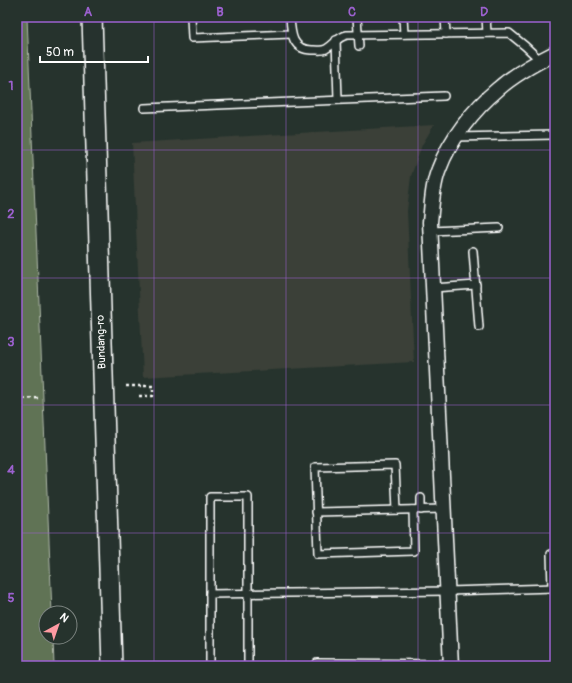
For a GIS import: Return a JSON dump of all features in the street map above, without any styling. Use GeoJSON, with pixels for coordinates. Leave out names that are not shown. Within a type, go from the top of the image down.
{"type":"FeatureCollection","features":[{"type":"Feature","properties":{"kind":"main road","name":"Bundang-ro"},"geometry":{"type":"LineString","coordinates":[[92,17],[112,666]]}},
{"type":"Feature","properties":{"kind":"street"},"geometry":{"type":"LineString","coordinates":[[451,665],[430,222],[434,185],[447,151],[462,128],[482,104],[499,88],[519,73],[555,53]]}},
{"type":"Feature","properties":{"kind":"lane"},"geometry":{"type":"LineString","coordinates":[[191,17],[192,38],[291,34]]}},
{"type":"Feature","properties":{"kind":"lane"},"geometry":{"type":"LineString","coordinates":[[290,17],[291,34],[294,42],[301,48],[310,50],[324,50],[342,36],[358,34],[509,33],[541,60]]}},
{"type":"Feature","properties":{"kind":"lane"},"geometry":{"type":"LineString","coordinates":[[357,17],[359,46]]}},
{"type":"Feature","properties":{"kind":"lane"},"geometry":{"type":"LineString","coordinates":[[403,17],[404,34]]}},
{"type":"Feature","properties":{"kind":"lane"},"geometry":{"type":"LineString","coordinates":[[445,17],[446,34]]}},
{"type":"Feature","properties":{"kind":"lane"},"geometry":{"type":"LineString","coordinates":[[486,17],[487,33]]}},
{"type":"Feature","properties":{"kind":"lane"},"geometry":{"type":"LineString","coordinates":[[336,40],[338,99]]}},
{"type":"Feature","properties":{"kind":"lane"},"geometry":{"type":"LineString","coordinates":[[144,108],[338,99],[444,96]]}},
{"type":"Feature","properties":{"kind":"lane"},"geometry":{"type":"LineString","coordinates":[[456,137],[554,135]]}},
{"type":"Feature","properties":{"kind":"lane"},"geometry":{"type":"LineString","coordinates":[[431,231],[500,228]]}},
{"type":"Feature","properties":{"kind":"lane"},"geometry":{"type":"LineString","coordinates":[[474,251],[479,327]]}},
{"type":"Feature","properties":{"kind":"lane"},"geometry":{"type":"LineString","coordinates":[[434,288],[476,285]]}},
{"type":"Feature","properties":{"kind":"lane"},"geometry":{"type":"LineString","coordinates":[[398,510],[396,465],[315,467],[318,554],[414,551],[413,510]]}},
{"type":"Feature","properties":{"kind":"lane"},"geometry":{"type":"LineString","coordinates":[[210,666],[210,497],[248,497],[248,666]]}},
{"type":"Feature","properties":{"kind":"lane"},"geometry":{"type":"LineString","coordinates":[[420,498],[421,510]]}},
{"type":"Feature","properties":{"kind":"lane"},"geometry":{"type":"LineString","coordinates":[[316,512],[444,510]]}},
{"type":"Feature","properties":{"kind":"lane"},"geometry":{"type":"LineString","coordinates":[[210,594],[553,588],[551,554],[555,554]]}},
{"type":"Feature","properties":{"kind":"lane"},"geometry":{"type":"LineString","coordinates":[[317,666],[317,663],[451,665]]}},
{"type":"Feature","properties":{"kind":"path"},"geometry":{"type":"LineString","coordinates":[[126,386],[153,386],[153,396],[136,396]]}},
{"type":"Feature","properties":{"kind":"path"},"geometry":{"type":"LineString","coordinates":[[17,399],[39,398]]}},
{"type":"Feature","properties":{"kind":"shaded area"},"geometry":{"type":"Polygon","coordinates":[[[434,125],[422,145],[411,176],[407,211],[414,362],[143,377],[132,143],[434,125]]]}},
{"type":"Feature","properties":{"kind":"green space"},"geometry":{"type":"Polygon","coordinates":[[[17,17],[27,17],[52,605],[38,605],[38,645],[53,645],[54,666],[17,666],[17,17]]]}}]}
